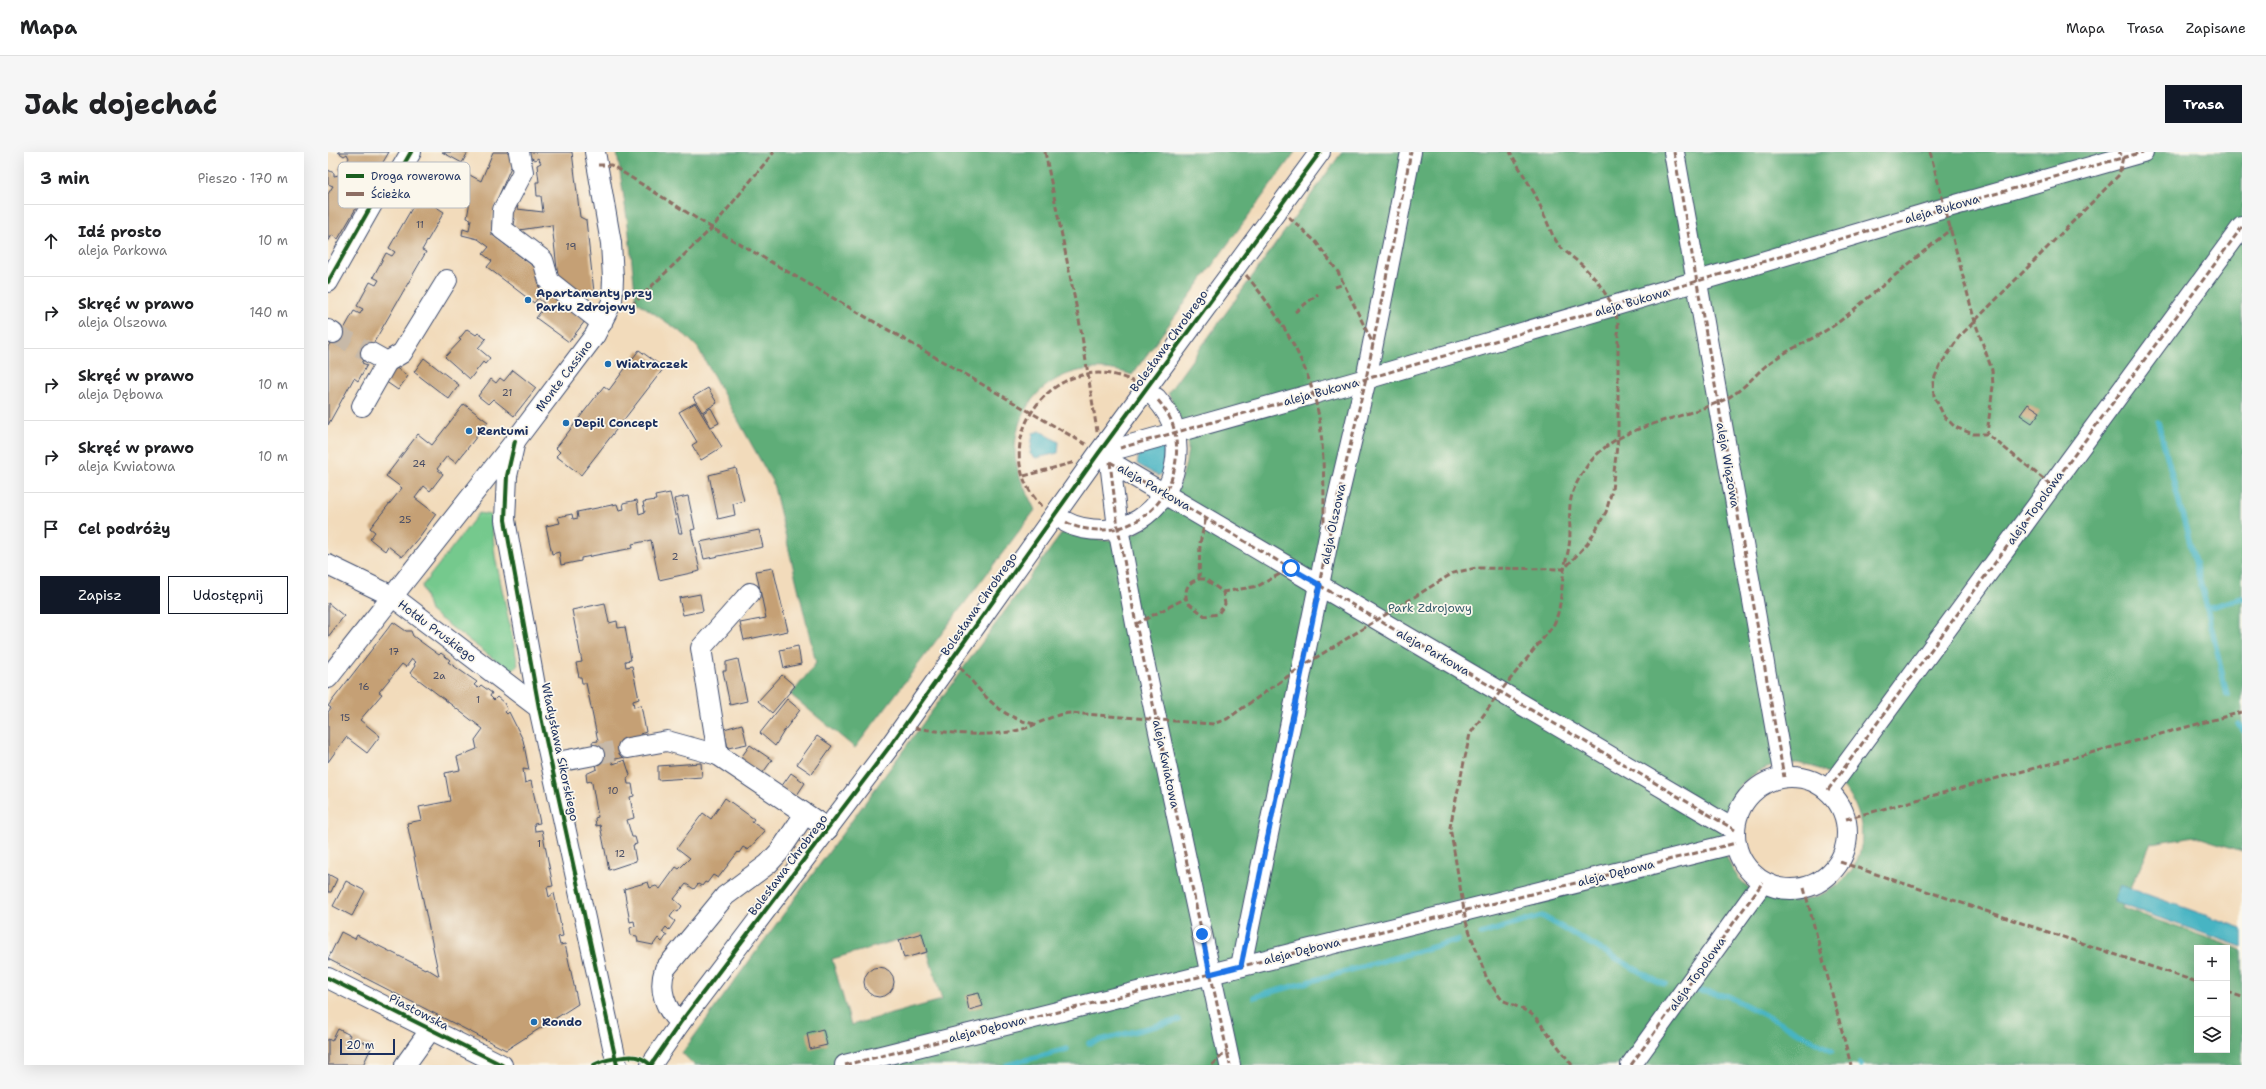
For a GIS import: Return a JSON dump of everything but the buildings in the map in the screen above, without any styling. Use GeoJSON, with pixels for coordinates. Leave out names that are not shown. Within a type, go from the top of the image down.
{"type":"FeatureCollection","features":[{"type":"Feature","properties":{"kind":"street"},"geometry":{"type":"LineString","coordinates":[[405,162],[411,152]]}},
{"type":"Feature","properties":{"kind":"street"},"geometry":{"type":"LineString","coordinates":[[519,152],[524,172],[503,210],[502,229],[543,260],[549,281],[602,322]]}},
{"type":"Feature","properties":{"kind":"street","name":"Monte Cassino"},"geometry":{"type":"LineString","coordinates":[[328,678],[515,441],[595,335],[602,322],[612,302],[613,278],[611,244],[595,152]]}},
{"type":"Feature","properties":{"kind":"street","name":"Bolesława Chrobrego"},"geometry":{"type":"LineString","coordinates":[[651,1065],[680,1023],[890,746],[1098,454],[1320,152]]}},
{"type":"Feature","properties":{"kind":"street","name":"aleja Olszowa"},"geometry":{"type":"LineString","coordinates":[[1241,966],[1320,585],[1330,530],[1366,379],[1411,152]]}},
{"type":"Feature","properties":{"kind":"street","name":"aleja Wiązowa"},"geometry":{"type":"LineString","coordinates":[[1674,152],[1784,777]]}},
{"type":"Feature","properties":{"kind":"street","name":"aleja Bukowa"},"geometry":{"type":"LineString","coordinates":[[1115,455],[1175,432],[1366,379],[1937,210],[2143,152]]}},
{"type":"Feature","properties":{"kind":"street"},"geometry":{"type":"LineString","coordinates":[[328,282],[370,208]]}},
{"type":"Feature","properties":{"kind":"street","name":"aleja Topolowa"},"geometry":{"type":"LineString","coordinates":[[1828,790],[2242,227]]}},
{"type":"Feature","properties":{"kind":"street"},"geometry":{"type":"LineString","coordinates":[[362,406],[379,357],[402,353],[447,280]]}},
{"type":"Feature","properties":{"kind":"street"},"geometry":{"type":"LineString","coordinates":[[1066,522],[1091,530],[1118,528],[1147,514],[1165,494],[1171,483],[1177,464],[1177,446],[1175,432],[1167,411],[1156,398]]}},
{"type":"Feature","properties":{"kind":"street","name":"Władysława Sikorskiego"},"geometry":{"type":"LineString","coordinates":[[515,441],[507,476],[505,520],[539,708],[617,1065]]}},
{"type":"Feature","properties":{"kind":"street","name":"aleja Parkowa"},"geometry":{"type":"LineString","coordinates":[[1115,455],[1165,494],[1320,585],[1735,837]]}},
{"type":"Feature","properties":{"kind":"street","name":"aleja Kwiatowa"},"geometry":{"type":"LineString","coordinates":[[1115,455],[1118,528],[1230,1065]]}},
{"type":"Feature","properties":{"kind":"street","name":"Hołdu Pruskiego"},"geometry":{"type":"LineString","coordinates":[[328,565],[392,596],[539,708]]}},
{"type":"Feature","properties":{"kind":"street"},"geometry":{"type":"LineString","coordinates":[[718,755],[701,648],[750,593]]}},
{"type":"Feature","properties":{"kind":"street"},"geometry":{"type":"LineString","coordinates":[[628,748],[668,741],[718,755],[828,829]]}},
{"type":"Feature","properties":{"kind":"street"},"geometry":{"type":"LineString","coordinates":[[552,763],[594,755]]}},
{"type":"Feature","properties":{"kind":"street"},"geometry":{"type":"LineString","coordinates":[[1784,777],[1799,777],[1814,781],[1828,790],[1836,798],[1846,819],[1848,834],[1846,849],[1840,862],[1825,879],[1804,888],[1790,890],[1776,888],[1763,882],[1750,872],[1741,859],[1735,837],[1738,814],[1745,801],[1755,789],[1769,781],[1784,777]]}},
{"type":"Feature","properties":{"kind":"street"},"geometry":{"type":"LineString","coordinates":[[680,1023],[670,1014],[663,996],[662,979],[665,969],[725,896],[768,864],[780,851],[805,814]]}},
{"type":"Feature","properties":{"kind":"street","name":"aleja Dębowa"},"geometry":{"type":"LineString","coordinates":[[845,1065],[1210,974],[1735,837]]}},
{"type":"Feature","properties":{"kind":"street","name":"aleja Topolowa"},"geometry":{"type":"LineString","coordinates":[[1631,1065],[1763,882]]}},
{"type":"Feature","properties":{"kind":"street","name":"Piastowska"},"geometry":{"type":"LineString","coordinates":[[328,978],[502,1065]]}},
{"type":"Feature","properties":{"kind":"street"},"geometry":{"type":"LineString","coordinates":[[405,1065],[431,1029]]}},
{"type":"Feature","properties":{"kind":"green space"},"geometry":{"type":"Polygon","coordinates":[[[617,152],[1295,152],[1132,375],[1111,370],[1090,369],[1071,373],[1053,381],[1038,393],[1026,409],[1018,428],[1015,458],[1019,474],[1035,510],[855,748],[791,695],[816,663],[773,483],[698,348],[685,335],[636,301],[628,225],[617,152]]]}},
{"type":"Feature","properties":{"kind":"green space","name":"Park Zdrojowy"},"geometry":{"type":"Polygon","coordinates":[[[1342,152],[2242,152],[2242,851],[2195,836],[2151,843],[2122,908],[2228,945],[2194,945],[2194,1053],[2230,1053],[2230,946],[2242,950],[2242,1065],[694,1065],[682,1053],[1062,533],[1098,540],[1124,538],[1138,532],[1150,524],[1169,502],[1177,489],[1182,476],[1188,447],[1183,426],[1168,393],[1342,152]],[[1797,763],[1779,765],[1762,770],[1751,776],[1742,784],[1729,804],[1725,816],[1723,840],[1725,852],[1733,870],[1745,885],[1760,894],[1776,900],[1794,901],[1811,898],[1828,891],[1844,879],[1853,867],[1859,854],[1862,840],[1861,826],[1858,812],[1852,799],[1833,777],[1825,771],[1797,763]],[[922,933],[832,959],[851,1025],[942,1000],[922,933]]]}},
{"type":"Feature","properties":{"kind":"green space"},"geometry":{"type":"Polygon","coordinates":[[[479,513],[491,515],[495,556],[518,665],[510,671],[430,611],[422,586],[479,513]]]}},
{"type":"Feature","properties":{"kind":"water"},"geometry":{"type":"Polygon","coordinates":[[[1040,431],[1059,442],[1058,453],[1036,458],[1030,454],[1033,433],[1040,431]]]}},
{"type":"Feature","properties":{"kind":"water"},"geometry":{"type":"Polygon","coordinates":[[[1162,447],[1167,451],[1163,473],[1158,476],[1137,464],[1139,454],[1162,447]]]}},
{"type":"Feature","properties":{"kind":"water"},"geometry":{"type":"Polygon","coordinates":[[[2120,885],[2242,928],[2242,947],[2114,902],[2120,885]]]}},
{"type":"Feature","properties":{"kind":"waterway"},"geometry":{"type":"LineString","coordinates":[[2158,422],[2207,608]]}},
{"type":"Feature","properties":{"kind":"waterway"},"geometry":{"type":"LineString","coordinates":[[2227,695],[2207,608],[2242,598]]}},
{"type":"Feature","properties":{"kind":"waterway"},"geometry":{"type":"LineString","coordinates":[[2238,724],[2242,730]]}},
{"type":"Feature","properties":{"kind":"waterway"},"geometry":{"type":"LineString","coordinates":[[1481,934],[1542,916],[1658,982],[1665,984]]}},
{"type":"Feature","properties":{"kind":"waterway"},"geometry":{"type":"LineString","coordinates":[[1254,997],[1458,940]]}},
{"type":"Feature","properties":{"kind":"waterway"},"geometry":{"type":"LineString","coordinates":[[1694,990],[1728,996],[1832,1050]]}},
{"type":"Feature","properties":{"kind":"waterway"},"geometry":{"type":"LineString","coordinates":[[1089,1043],[1179,1020]]}},
{"type":"Feature","properties":{"kind":"waterway"},"geometry":{"type":"LineString","coordinates":[[1007,1065],[1067,1049]]}},
{"type":"Feature","properties":{"kind":"tunnel"},"geometry":{"type":"LineString","coordinates":[[333,333],[371,353]]}},
{"type":"Feature","properties":{"kind":"tunnel"},"geometry":{"type":"LineString","coordinates":[[594,755],[628,748]]}},
{"type":"Feature","properties":{"kind":"marked path"},"geometry":{"type":"LineString","coordinates":[[631,306],[712,228],[774,152]]}},
{"type":"Feature","properties":{"kind":"marked path"},"geometry":{"type":"LineString","coordinates":[[1045,152],[1081,330],[1097,431]]}},
{"type":"Feature","properties":{"kind":"marked path"},"geometry":{"type":"LineString","coordinates":[[1241,966],[1330,531],[1366,379],[1411,152]]}},
{"type":"Feature","properties":{"kind":"marked path"},"geometry":{"type":"LineString","coordinates":[[915,728],[954,733],[993,734],[1019,730],[1057,716],[1071,713],[1213,724],[1227,719],[1304,665],[1453,573],[1476,568],[1564,569],[1588,543],[1606,512],[1612,490],[1618,437],[1618,323],[1614,307],[1597,281],[1582,265],[1560,247],[1553,236],[1536,196],[1510,152]]}},
{"type":"Feature","properties":{"kind":"marked path"},"geometry":{"type":"LineString","coordinates":[[1674,152],[1784,777]]}},
{"type":"Feature","properties":{"kind":"marked path"},"geometry":{"type":"LineString","coordinates":[[1930,152],[1975,322],[1992,370],[1993,386],[1987,434]]}},
{"type":"Feature","properties":{"kind":"marked path"},"geometry":{"type":"LineString","coordinates":[[2051,485],[1987,434],[1973,434],[1955,427],[1944,416],[1934,396],[1933,381],[1940,366],[1959,337],[2119,175],[2123,157],[2119,152]]}},
{"type":"Feature","properties":{"kind":"marked path"},"geometry":{"type":"LineString","coordinates":[[1120,448],[1366,379],[1945,208],[2143,152]]}},
{"type":"Feature","properties":{"kind":"marked path"},"geometry":{"type":"LineString","coordinates":[[598,165],[611,165],[712,228],[1087,445]]}},
{"type":"Feature","properties":{"kind":"marked path"},"geometry":{"type":"LineString","coordinates":[[1289,217],[1316,242],[1338,272],[1373,344]]}},
{"type":"Feature","properties":{"kind":"marked path"},"geometry":{"type":"LineString","coordinates":[[1828,790],[2242,227]]}},
{"type":"Feature","properties":{"kind":"marked path"},"geometry":{"type":"LineString","coordinates":[[1572,1065],[1537,1019],[1529,1012],[1502,1000],[1487,979],[1466,922],[1450,827],[1470,734],[1500,692],[1553,626],[1556,619],[1560,606],[1564,567],[1570,539],[1570,503],[1574,489],[1584,470],[1596,455],[1610,444],[1625,435],[1642,428],[1698,410],[1730,397],[1772,361],[1824,332],[1840,321],[1952,228]]}},
{"type":"Feature","properties":{"kind":"marked path"},"geometry":{"type":"LineString","coordinates":[[1246,275],[1260,292],[1285,329],[1305,369],[1312,390],[1318,411],[1321,433],[1324,478],[1324,522],[1330,531]]}},
{"type":"Feature","properties":{"kind":"marked path"},"geometry":{"type":"LineString","coordinates":[[1335,287],[1344,284]]}},
{"type":"Feature","properties":{"kind":"marked path"},"geometry":{"type":"LineString","coordinates":[[1295,312],[1318,294]]}},
{"type":"Feature","properties":{"kind":"marked path"},"geometry":{"type":"LineString","coordinates":[[1042,506],[1025,482],[1019,456],[1023,430],[1036,406],[1054,388],[1078,376],[1105,373],[1134,382]]}},
{"type":"Feature","properties":{"kind":"marked path"},"geometry":{"type":"LineString","coordinates":[[1066,522],[1080,528],[1089,529],[1104,530],[1122,527],[1138,520],[1152,510],[1163,496],[1171,481],[1177,447],[1171,420],[1156,398]]}},
{"type":"Feature","properties":{"kind":"marked path"},"geometry":{"type":"LineString","coordinates":[[1024,476],[1075,462]]}},
{"type":"Feature","properties":{"kind":"marked path"},"geometry":{"type":"LineString","coordinates":[[1110,462],[1735,830]]}},
{"type":"Feature","properties":{"kind":"marked path"},"geometry":{"type":"LineString","coordinates":[[1110,462],[1118,528],[1136,624],[1230,1065]]}},
{"type":"Feature","properties":{"kind":"marked path"},"geometry":{"type":"LineString","coordinates":[[1199,579],[1200,543],[1206,518]]}},
{"type":"Feature","properties":{"kind":"marked path"},"geometry":{"type":"LineString","coordinates":[[1223,592],[1258,586],[1291,568]]}},
{"type":"Feature","properties":{"kind":"marked path"},"geometry":{"type":"LineString","coordinates":[[1199,579],[1205,579],[1223,592],[1225,604],[1218,614],[1205,616],[1187,602],[1187,587],[1189,584],[1199,579]]}},
{"type":"Feature","properties":{"kind":"marked path"},"geometry":{"type":"LineString","coordinates":[[1136,624],[1186,598]]}},
{"type":"Feature","properties":{"kind":"marked path"},"geometry":{"type":"LineString","coordinates":[[960,667],[984,695],[1002,711],[1012,717],[1036,724]]}},
{"type":"Feature","properties":{"kind":"marked path"},"geometry":{"type":"LineString","coordinates":[[1846,819],[2242,712]]}},
{"type":"Feature","properties":{"kind":"marked path"},"geometry":{"type":"LineString","coordinates":[[845,1065],[1736,843]]}},
{"type":"Feature","properties":{"kind":"marked path"},"geometry":{"type":"LineString","coordinates":[[1840,862],[2194,981]]}},
{"type":"Feature","properties":{"kind":"marked path"},"geometry":{"type":"LineString","coordinates":[[1631,1065],[1763,882]]}},
{"type":"Feature","properties":{"kind":"marked path"},"geometry":{"type":"LineString","coordinates":[[1804,888],[1851,1065]]}},
{"type":"Feature","properties":{"kind":"marked path"},"geometry":{"type":"LineString","coordinates":[[2230,993],[2242,997]]}},
{"type":"Feature","properties":{"kind":"marked path"},"geometry":{"type":"LineString","coordinates":[[1212,1065],[1227,1051]]}},
{"type":"Feature","properties":{"kind":"cycle path"},"geometry":{"type":"LineString","coordinates":[[405,162],[411,152]]}},
{"type":"Feature","properties":{"kind":"cycle path"},"geometry":{"type":"LineString","coordinates":[[651,1065],[680,1023],[890,746],[1098,454],[1320,152]]}},
{"type":"Feature","properties":{"kind":"cycle path"},"geometry":{"type":"LineString","coordinates":[[328,282],[370,208]]}},
{"type":"Feature","properties":{"kind":"cycle path"},"geometry":{"type":"LineString","coordinates":[[515,441],[507,476],[505,520],[539,708],[617,1065]]}},
{"type":"Feature","properties":{"kind":"cycle path"},"geometry":{"type":"LineString","coordinates":[[328,978],[502,1065]]}},
{"type":"Feature","properties":{"kind":"cycle path"},"geometry":{"type":"LineString","coordinates":[[594,1065],[623,1057],[636,1057],[651,1065]]}},
{"type":"Feature","properties":{"kind":"place","name":"Apartamenty przy Parku Zdrojowy"},"geometry":{"type":"Point","coordinates":[528,300]}},
{"type":"Feature","properties":{"kind":"place","name":"Wiatraczek"},"geometry":{"type":"Point","coordinates":[608,364]}},
{"type":"Feature","properties":{"kind":"place","name":"Depil Concept"},"geometry":{"type":"Point","coordinates":[566,423]}},
{"type":"Feature","properties":{"kind":"place","name":"Rentumi"},"geometry":{"type":"Point","coordinates":[469,431]}},
{"type":"Feature","properties":{"kind":"place","name":"Rondo"},"geometry":{"type":"Point","coordinates":[534,1022]}},
{"type":"Feature","properties":{"kind":"route"},"geometry":{"type":"LineString","coordinates":[[1202,934],[1210,974],[1241,966],[1245,953],[1320,585],[1291,568]]}}]}
